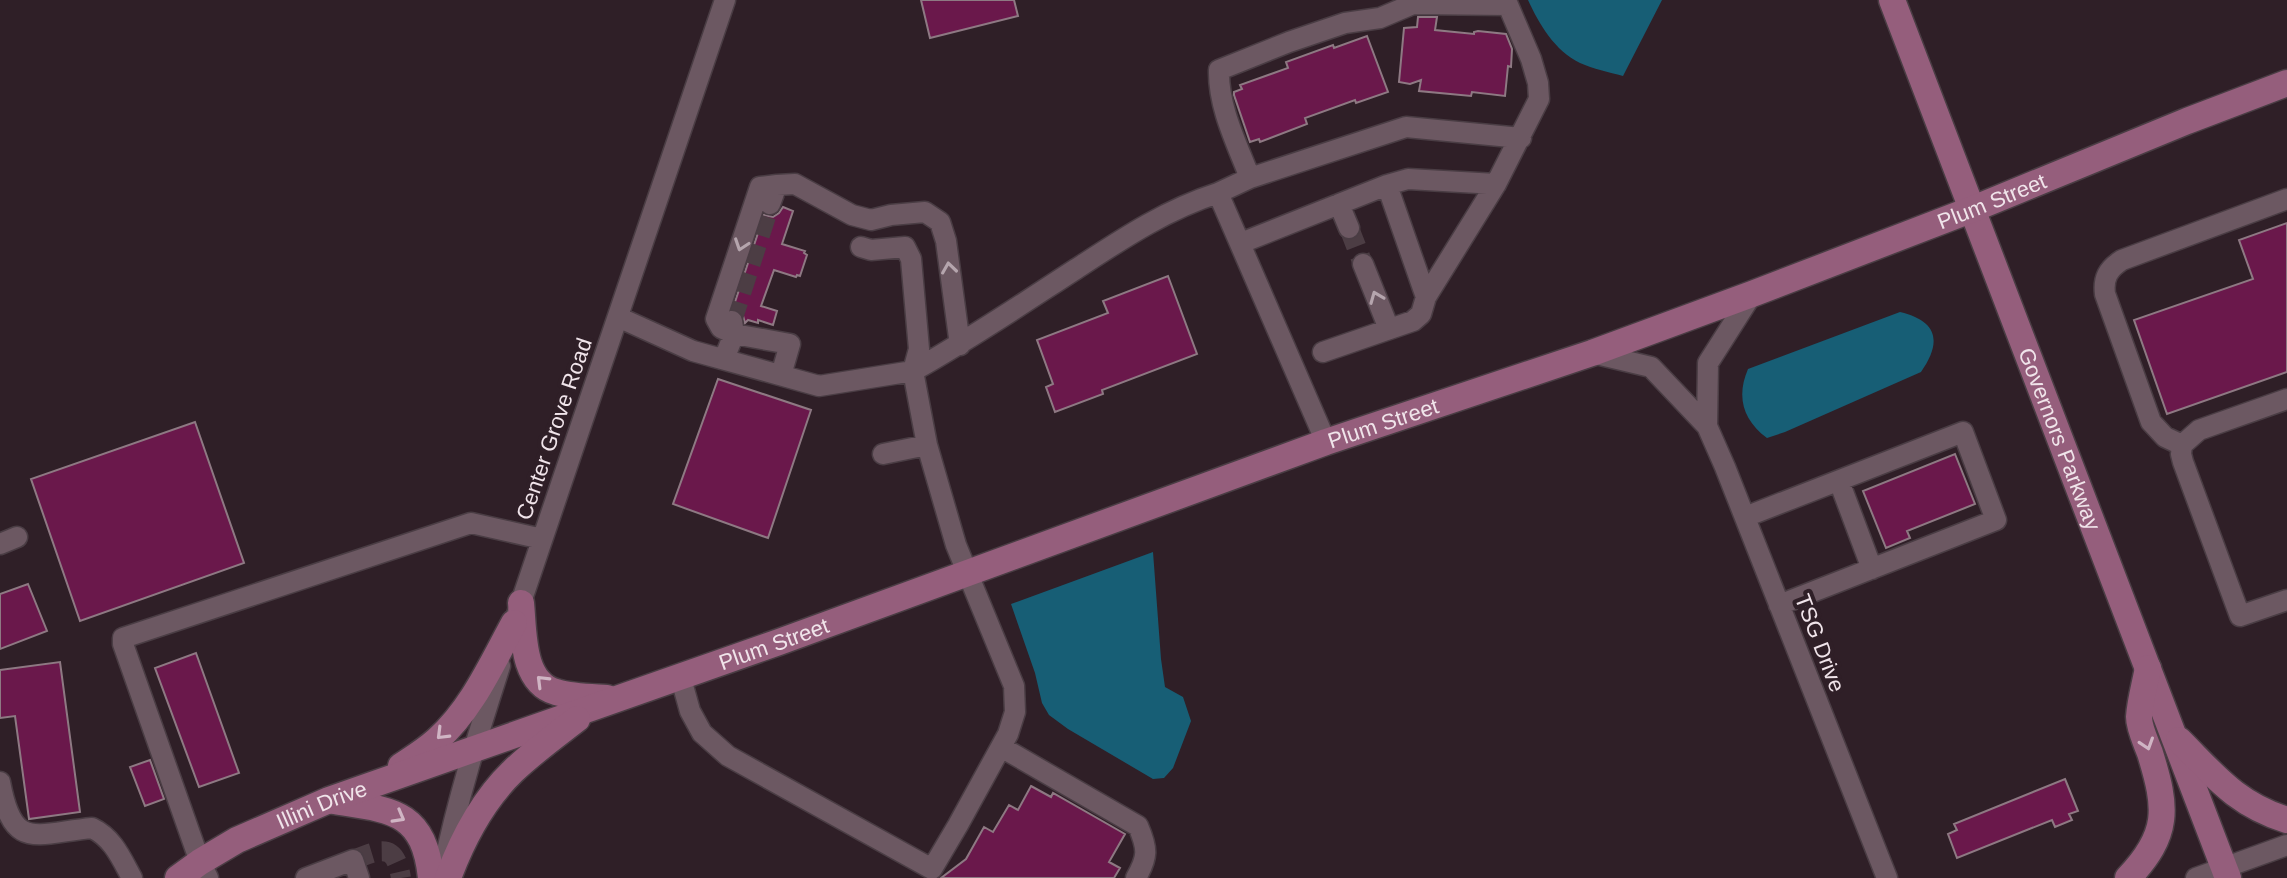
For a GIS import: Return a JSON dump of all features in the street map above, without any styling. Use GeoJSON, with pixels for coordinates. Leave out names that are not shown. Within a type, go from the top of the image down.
{"type":"FeatureCollection","features":[{"type":"Feature","properties":{"kind":"main road","name":"Governors Parkway"},"geometry":{"type":"LineString","coordinates":[[1892,0],[2226,872]]}},
{"type":"Feature","properties":{"kind":"main road","name":"Plum Street"},"geometry":{"type":"LineString","coordinates":[[473,749],[967,574],[1326,442],[1592,353],[1973,209],[2287,83]]}},
{"type":"Feature","properties":{"kind":"main road"},"geometry":{"type":"LineString","coordinates":[[518,613],[533,674],[541,684],[555,692],[604,702]]}},
{"type":"Feature","properties":{"kind":"main road"},"geometry":{"type":"LineString","coordinates":[[329,800],[378,780],[437,740],[465,707],[518,613]]}},
{"type":"Feature","properties":{"kind":"main road"},"geometry":{"type":"LineString","coordinates":[[2128,878],[2140,866],[2159,836],[2163,814],[2158,779],[2139,719],[2148,668]]}},
{"type":"Feature","properties":{"kind":"main road"},"geometry":{"type":"LineString","coordinates":[[448,878],[466,836],[511,773],[604,702]]}},
{"type":"Feature","properties":{"kind":"main road"},"geometry":{"type":"LineString","coordinates":[[2173,733],[2230,792],[2266,813],[2287,820]]}},
{"type":"Feature","properties":{"kind":"main road","name":"Illini Drive"},"geometry":{"type":"LineString","coordinates":[[178,878],[204,870],[237,840],[329,800],[473,749]]}},
{"type":"Feature","properties":{"kind":"main road"},"geometry":{"type":"LineString","coordinates":[[329,800],[383,808],[412,824],[428,855],[431,878]]}},
{"type":"Feature","properties":{"kind":"street","name":"Center Grove Road"},"geometry":{"type":"LineString","coordinates":[[442,878],[454,816],[473,749],[725,0]]}},
{"type":"Feature","properties":{"kind":"street"},"geometry":{"type":"LineString","coordinates":[[1250,178],[1218,87],[1219,70],[1303,37],[1345,23],[1380,18],[1413,4],[1508,5],[1538,83],[1539,99],[1521,138],[1426,297],[1421,314],[1413,321],[1323,352]]}},
{"type":"Feature","properties":{"kind":"street"},"geometry":{"type":"LineString","coordinates":[[618,317],[693,351],[819,386],[913,371],[960,345],[1147,223],[1189,202],[1250,178],[1406,127],[1521,138]]}},
{"type":"Feature","properties":{"kind":"street"},"geometry":{"type":"LineString","coordinates":[[1241,243],[1408,179],[1496,184]]}},
{"type":"Feature","properties":{"kind":"street"},"geometry":{"type":"LineString","coordinates":[[781,375],[790,344],[733,328],[721,328],[716,319],[760,187],[773,194],[795,184],[852,215],[871,220],[925,212],[940,222],[946,241],[960,345]]}},
{"type":"Feature","properties":{"kind":"street"},"geometry":{"type":"LineString","coordinates":[[1387,185],[1426,297]]}},
{"type":"Feature","properties":{"kind":"street"},"geometry":{"type":"LineString","coordinates":[[1218,193],[1326,442]]}},
{"type":"Feature","properties":{"kind":"street"},"geometry":{"type":"LineString","coordinates":[[2182,445],[2165,437],[2151,422],[2105,294],[2107,273],[2122,260],[2287,199]]}},
{"type":"Feature","properties":{"kind":"street"},"geometry":{"type":"LineString","coordinates":[[1339,204],[1349,228]]}},
{"type":"Feature","properties":{"kind":"street"},"geometry":{"type":"LineString","coordinates":[[680,675],[690,711],[702,733],[728,756],[929,873],[1008,734],[1015,712],[1014,686],[956,545],[927,445],[913,371],[919,349],[911,259],[905,247],[871,250],[861,247]]}},
{"type":"Feature","properties":{"kind":"street"},"geometry":{"type":"LineString","coordinates":[[1363,264],[1389,329]]}},
{"type":"Feature","properties":{"kind":"street","name":"TSG Drive"},"geometry":{"type":"LineString","coordinates":[[1707,426],[1708,363],[1752,294]]}},
{"type":"Feature","properties":{"kind":"street"},"geometry":{"type":"LineString","coordinates":[[724,359],[733,328]]}},
{"type":"Feature","properties":{"kind":"street","name":"TSG Drive"},"geometry":{"type":"LineString","coordinates":[[1592,353],[1651,367],[1707,426],[1887,878]]}},
{"type":"Feature","properties":{"kind":"street"},"geometry":{"type":"LineString","coordinates":[[2287,399],[2199,430],[2182,445],[2181,454],[2240,616],[2287,600]]}},
{"type":"Feature","properties":{"kind":"street"},"geometry":{"type":"LineString","coordinates":[[1745,517],[1963,432],[1996,520],[1779,605]]}},
{"type":"Feature","properties":{"kind":"street"},"geometry":{"type":"LineString","coordinates":[[883,454],[927,445]]}},
{"type":"Feature","properties":{"kind":"street"},"geometry":{"type":"LineString","coordinates":[[1839,481],[1872,569]]}},
{"type":"Feature","properties":{"kind":"street"},"geometry":{"type":"LineString","coordinates":[[204,870],[123,638],[471,523],[542,539]]}},
{"type":"Feature","properties":{"kind":"street"},"geometry":{"type":"LineString","coordinates":[[1001,747],[1138,826],[1145,841],[1146,859],[1136,878]]}},
{"type":"Feature","properties":{"kind":"street"},"geometry":{"type":"LineString","coordinates":[[0,782],[8,814],[15,827],[30,834],[92,828],[107,838],[132,878]]}},
{"type":"Feature","properties":{"kind":"street"},"geometry":{"type":"LineString","coordinates":[[2196,878],[2226,872],[2287,845]]}},
{"type":"Feature","properties":{"kind":"street"},"geometry":{"type":"LineString","coordinates":[[306,878],[353,860],[359,878]]}},
{"type":"Feature","properties":{"kind":"water"},"geometry":{"type":"Polygon","coordinates":[[[1528,0],[1662,0],[1623,76],[1571,58],[1555,44],[1528,0]]]}},
{"type":"Feature","properties":{"kind":"water"},"geometry":{"type":"Polygon","coordinates":[[[1900,312],[1922,321],[1933,334],[1932,351],[1921,372],[1767,438],[1752,424],[1742,398],[1748,369],[1900,312]]]}},
{"type":"Feature","properties":{"kind":"water"},"geometry":{"type":"Polygon","coordinates":[[[1153,552],[1165,687],[1183,697],[1191,721],[1173,768],[1164,778],[1153,779],[1049,715],[1042,703],[1011,604],[1153,552]]]}},
{"type":"Feature","properties":{"kind":"building"},"geometry":{"type":"Polygon","coordinates":[[[921,0],[1014,0],[1018,16],[930,38],[921,0]]]}},
{"type":"Feature","properties":{"kind":"building"},"geometry":{"type":"Polygon","coordinates":[[[1418,17],[1437,17],[1435,30],[1506,34],[1512,49],[1505,96],[1419,91],[1421,80],[1410,84],[1399,82],[1404,28],[1417,27],[1418,17]]]}},
{"type":"Feature","properties":{"kind":"building"},"geometry":{"type":"Polygon","coordinates":[[[1367,36],[1388,92],[1305,118],[1307,124],[1260,142],[1259,139],[1250,142],[1234,95],[1242,89],[1240,85],[1288,68],[1286,62],[1367,36]]]}},
{"type":"Feature","properties":{"kind":"building"},"geometry":{"type":"Polygon","coordinates":[[[783,207],[793,211],[782,244],[805,251],[807,255],[800,276],[774,270],[761,306],[777,311],[773,325],[758,320],[758,323],[748,320],[745,323],[742,312],[733,308],[764,215],[773,217],[783,207]]]}},
{"type":"Feature","properties":{"kind":"building"},"geometry":{"type":"Polygon","coordinates":[[[2287,223],[2287,372],[2167,414],[2134,320],[2253,279],[2239,240],[2287,223]]]}},
{"type":"Feature","properties":{"kind":"building"},"geometry":{"type":"Polygon","coordinates":[[[1168,276],[1197,354],[1102,390],[1103,394],[1055,412],[1046,387],[1053,384],[1037,340],[1108,313],[1103,301],[1168,276]]]}},
{"type":"Feature","properties":{"kind":"building"},"geometry":{"type":"Polygon","coordinates":[[[718,379],[811,410],[768,538],[673,504],[718,379]]]}},
{"type":"Feature","properties":{"kind":"building"},"geometry":{"type":"Polygon","coordinates":[[[195,422],[244,563],[80,621],[31,479],[195,422]]]}},
{"type":"Feature","properties":{"kind":"building"},"geometry":{"type":"Polygon","coordinates":[[[1955,454],[1975,504],[1907,531],[1910,538],[1886,548],[1863,491],[1955,454]]]}},
{"type":"Feature","properties":{"kind":"building"},"geometry":{"type":"Polygon","coordinates":[[[28,584],[47,631],[0,649],[0,594],[28,584]]]}},
{"type":"Feature","properties":{"kind":"building"},"geometry":{"type":"Polygon","coordinates":[[[196,653],[239,773],[199,787],[155,668],[196,653]]]}},
{"type":"Feature","properties":{"kind":"building"},"geometry":{"type":"Polygon","coordinates":[[[60,662],[80,812],[29,819],[15,716],[0,718],[0,670],[60,662]]]}},
{"type":"Feature","properties":{"kind":"building"},"geometry":{"type":"Polygon","coordinates":[[[150,760],[164,799],[145,806],[130,767],[150,760]]]}},
{"type":"Feature","properties":{"kind":"building"},"geometry":{"type":"Polygon","coordinates":[[[2065,779],[2078,811],[2069,814],[2072,820],[2055,827],[2052,820],[1957,858],[1948,834],[1957,830],[1954,824],[2065,779]]]}},
{"type":"Feature","properties":{"kind":"building"},"geometry":{"type":"Polygon","coordinates":[[[1031,786],[1051,797],[1053,793],[1125,834],[1109,862],[1120,868],[1114,878],[941,878],[966,859],[984,827],[993,832],[1009,805],[1018,810],[1031,786]]]}},
{"type":"Feature","properties":{"kind":"tunnel"},"geometry":{"type":"LineString","coordinates":[[732,321],[770,204]]}},
{"type":"Feature","properties":{"kind":"tunnel"},"geometry":{"type":"LineString","coordinates":[[1349,228],[1363,264]]}},
{"type":"Feature","properties":{"kind":"tunnel"},"geometry":{"type":"LineString","coordinates":[[353,860],[371,853],[390,853],[395,858],[401,878]]}}]}
